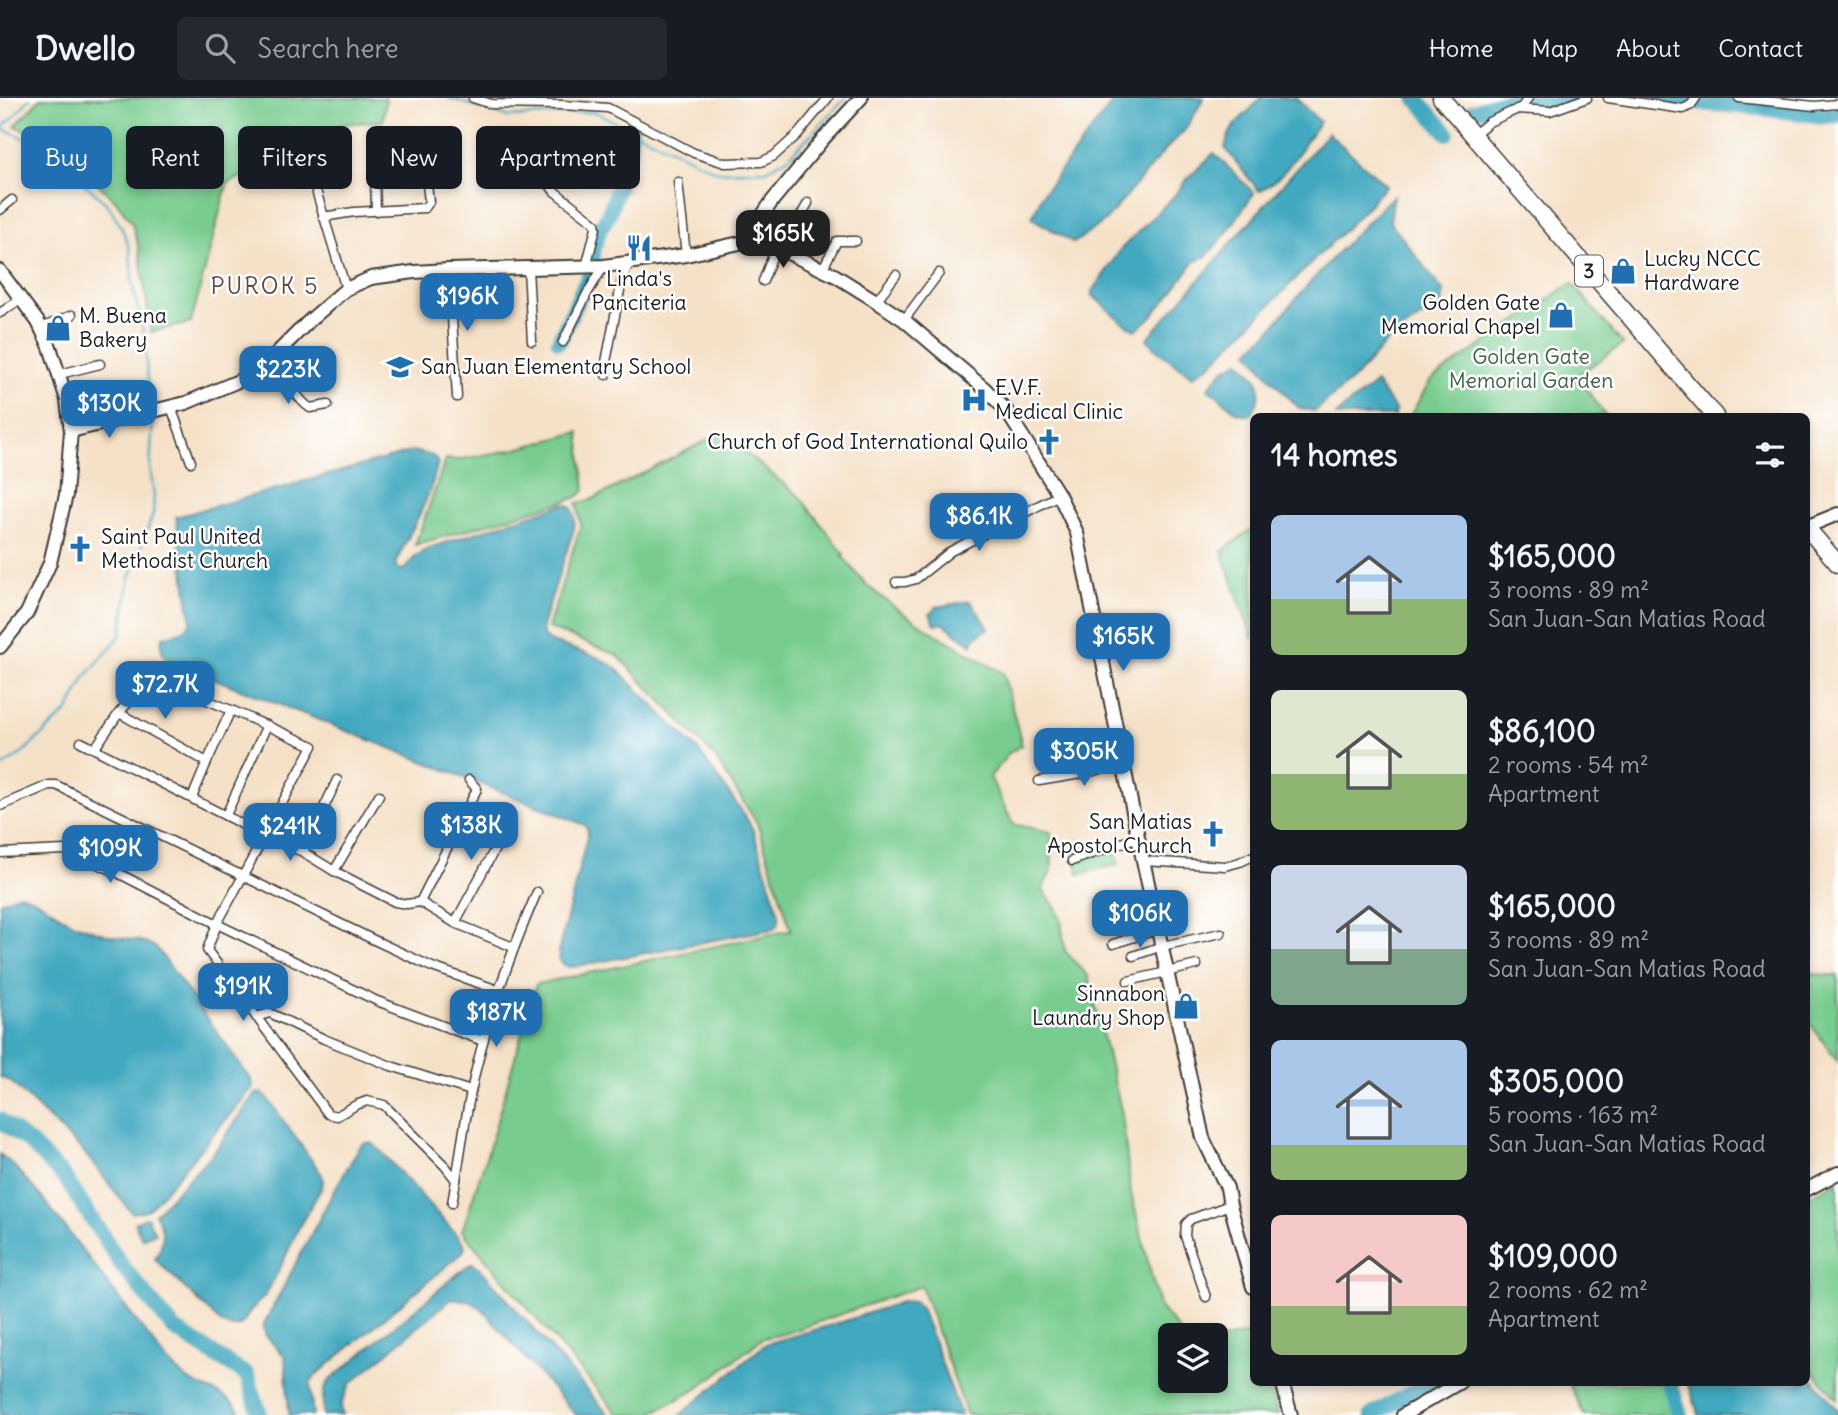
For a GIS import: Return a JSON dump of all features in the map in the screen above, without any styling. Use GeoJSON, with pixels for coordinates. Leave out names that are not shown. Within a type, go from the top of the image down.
{"type":"FeatureCollection","features":[{"type":"Feature","properties":{"kind":"highway","name":"3"},"geometry":{"type":"LineString","coordinates":[[1441,98],[1712,413]]}},
{"type":"Feature","properties":{"kind":"highway"},"geometry":{"type":"LineString","coordinates":[[1810,532],[1838,565]]}},
{"type":"Feature","properties":{"kind":"street"},"geometry":{"type":"LineString","coordinates":[[473,98],[491,104],[562,104],[608,108],[694,153],[725,163],[761,162],[774,156],[798,134],[828,98]]}},
{"type":"Feature","properties":{"kind":"street"},"geometry":{"type":"LineString","coordinates":[[744,242],[773,200],[861,98]]}},
{"type":"Feature","properties":{"kind":"street"},"geometry":{"type":"LineString","coordinates":[[1472,136],[1489,122],[1519,108],[1528,98]]}},
{"type":"Feature","properties":{"kind":"street"},"geometry":{"type":"LineString","coordinates":[[1519,108],[1550,111],[1587,98]]}},
{"type":"Feature","properties":{"kind":"street"},"geometry":{"type":"LineString","coordinates":[[1608,98],[1683,109],[1693,102]]}},
{"type":"Feature","properties":{"kind":"street"},"geometry":{"type":"LineString","coordinates":[[1739,98],[1814,106],[1838,104]]}},
{"type":"Feature","properties":{"kind":"street"},"geometry":{"type":"LineString","coordinates":[[678,182],[687,255]]}},
{"type":"Feature","properties":{"kind":"street"},"geometry":{"type":"LineString","coordinates":[[315,189],[346,289]]}},
{"type":"Feature","properties":{"kind":"street"},"geometry":{"type":"LineString","coordinates":[[375,189],[376,211]]}},
{"type":"Feature","properties":{"kind":"street"},"geometry":{"type":"LineString","coordinates":[[323,216],[421,209],[428,206],[428,189]]}},
{"type":"Feature","properties":{"kind":"street"},"geometry":{"type":"LineString","coordinates":[[553,189],[595,223],[596,228],[595,266],[588,292],[563,342]]}},
{"type":"Feature","properties":{"kind":"street"},"geometry":{"type":"LineString","coordinates":[[0,211],[12,200]]}},
{"type":"Feature","properties":{"kind":"street"},"geometry":{"type":"LineString","coordinates":[[763,281],[779,248],[808,203]]}},
{"type":"Feature","properties":{"kind":"street"},"geometry":{"type":"LineString","coordinates":[[822,270],[837,242],[856,241]]}},
{"type":"Feature","properties":{"kind":"street"},"geometry":{"type":"LineString","coordinates":[[71,431],[166,409],[201,398],[243,379],[274,356],[346,289],[371,278],[414,272],[595,266],[687,255],[744,242],[761,243],[779,248],[822,270],[905,320],[940,348],[1006,410],[1059,495],[1077,533],[1122,764],[1203,1138],[1227,1188],[1250,1276]]}},
{"type":"Feature","properties":{"kind":"street"},"geometry":{"type":"LineString","coordinates":[[606,375],[605,367],[622,280],[629,263]]}},
{"type":"Feature","properties":{"kind":"street"},"geometry":{"type":"LineString","coordinates":[[528,268],[532,341]]}},
{"type":"Feature","properties":{"kind":"street"},"geometry":{"type":"LineString","coordinates":[[449,270],[457,397]]}},
{"type":"Feature","properties":{"kind":"street"},"geometry":{"type":"LineString","coordinates":[[0,271],[41,328],[60,374],[71,431],[64,506],[50,563],[27,613],[0,648]]}},
{"type":"Feature","properties":{"kind":"street"},"geometry":{"type":"LineString","coordinates":[[905,320],[939,273]]}},
{"type":"Feature","properties":{"kind":"street"},"geometry":{"type":"LineString","coordinates":[[876,301],[896,275]]}},
{"type":"Feature","properties":{"kind":"street"},"geometry":{"type":"LineString","coordinates":[[0,313],[21,299]]}},
{"type":"Feature","properties":{"kind":"street"},"geometry":{"type":"LineString","coordinates":[[41,328],[72,316]]}},
{"type":"Feature","properties":{"kind":"street"},"geometry":{"type":"LineString","coordinates":[[274,356],[306,405],[310,408],[328,405]]}},
{"type":"Feature","properties":{"kind":"street"},"geometry":{"type":"LineString","coordinates":[[60,374],[100,364]]}},
{"type":"Feature","properties":{"kind":"street"},"geometry":{"type":"LineString","coordinates":[[166,409],[191,462]]}},
{"type":"Feature","properties":{"kind":"street"},"geometry":{"type":"LineString","coordinates":[[896,582],[916,579],[951,551],[1059,495]]}},
{"type":"Feature","properties":{"kind":"street"},"geometry":{"type":"LineString","coordinates":[[1810,525],[1838,514]]}},
{"type":"Feature","properties":{"kind":"street"},"geometry":{"type":"LineString","coordinates":[[94,748],[119,713],[151,677],[313,746],[217,924],[206,950],[328,1114],[337,1116],[367,1101],[384,1105],[456,1180]]}},
{"type":"Feature","properties":{"kind":"street"},"geometry":{"type":"LineString","coordinates":[[192,797],[231,710]]}},
{"type":"Feature","properties":{"kind":"street"},"geometry":{"type":"LineString","coordinates":[[119,713],[206,762]]}},
{"type":"Feature","properties":{"kind":"street"},"geometry":{"type":"LineString","coordinates":[[226,815],[267,725]]}},
{"type":"Feature","properties":{"kind":"street"},"geometry":{"type":"LineString","coordinates":[[81,742],[265,836],[303,852],[395,902],[420,902],[455,923],[513,947]]}},
{"type":"Feature","properties":{"kind":"street"},"geometry":{"type":"LineString","coordinates":[[1039,781],[1122,764]]}},
{"type":"Feature","properties":{"kind":"street"},"geometry":{"type":"LineString","coordinates":[[303,852],[337,780]]}},
{"type":"Feature","properties":{"kind":"street"},"geometry":{"type":"LineString","coordinates":[[420,902],[477,789],[469,780]]}},
{"type":"Feature","properties":{"kind":"street"},"geometry":{"type":"LineString","coordinates":[[0,806],[50,785],[56,785],[432,967],[498,990]]}},
{"type":"Feature","properties":{"kind":"street"},"geometry":{"type":"LineString","coordinates":[[334,871],[379,795]]}},
{"type":"Feature","properties":{"kind":"street"},"geometry":{"type":"LineString","coordinates":[[455,923],[503,834],[503,827],[499,822],[468,809]]}},
{"type":"Feature","properties":{"kind":"street"},"geometry":{"type":"LineString","coordinates":[[1072,861],[1138,837]]}},
{"type":"Feature","properties":{"kind":"street"},"geometry":{"type":"LineString","coordinates":[[0,853],[65,850],[114,871],[377,1001],[483,1041]]}},
{"type":"Feature","properties":{"kind":"street"},"geometry":{"type":"LineString","coordinates":[[1144,861],[1225,866],[1250,857]]}},
{"type":"Feature","properties":{"kind":"street"},"geometry":{"type":"LineString","coordinates":[[452,1203],[471,1091],[483,1041],[513,947],[537,892]]}},
{"type":"Feature","properties":{"kind":"street"},"geometry":{"type":"LineString","coordinates":[[1113,944],[1158,929]]}},
{"type":"Feature","properties":{"kind":"street"},"geometry":{"type":"LineString","coordinates":[[1133,956],[1162,946],[1221,933]]}},
{"type":"Feature","properties":{"kind":"street"},"geometry":{"type":"LineString","coordinates":[[1128,981],[1197,965]]}},
{"type":"Feature","properties":{"kind":"street"},"geometry":{"type":"LineString","coordinates":[[256,1017],[270,1013],[324,1039],[391,1066],[471,1091]]}},
{"type":"Feature","properties":{"kind":"street"},"geometry":{"type":"LineString","coordinates":[[1810,1188],[1838,1173]]}},
{"type":"Feature","properties":{"kind":"street"},"geometry":{"type":"LineString","coordinates":[[1206,1297],[1185,1236],[1186,1224],[1191,1219],[1230,1205]]}},
{"type":"Feature","properties":{"kind":"street"},"geometry":{"type":"LineString","coordinates":[[1283,1386],[1291,1415]]}},
{"type":"Feature","properties":{"kind":"street"},"geometry":{"type":"LineString","coordinates":[[1404,1415],[1453,1386]]}},
{"type":"Feature","properties":{"kind":"green space"},"geometry":{"type":"Polygon","coordinates":[[[40,98],[386,98],[383,121],[340,126],[238,126],[238,178],[227,184],[191,323],[151,332],[139,248],[132,223],[103,189],[112,189],[112,126],[21,126],[21,129],[15,126],[40,98]]]}},
{"type":"Feature","properties":{"kind":"green space","name":"Golden Gate Memorial Garden"},"geometry":{"type":"Polygon","coordinates":[[[1572,283],[1623,344],[1577,376],[1604,413],[1412,413],[1431,380],[1572,283]]]}},
{"type":"Feature","properties":{"kind":"green space"},"geometry":{"type":"Polygon","coordinates":[[[579,432],[585,491],[575,498],[415,545],[446,459],[457,460],[516,449],[579,432]]]}},
{"type":"Feature","properties":{"kind":"green space"},"geometry":{"type":"Polygon","coordinates":[[[721,433],[800,497],[844,554],[842,556],[867,585],[915,621],[1003,673],[1022,745],[1009,753],[990,777],[1013,824],[1051,832],[1052,870],[1042,889],[1061,920],[1065,951],[1088,976],[1122,1114],[1131,1193],[1159,1306],[1173,1323],[1158,1323],[1158,1393],[1228,1393],[1228,1338],[1250,1333],[1250,1386],[1269,1386],[1278,1415],[967,1415],[921,1286],[784,1334],[763,1338],[697,1389],[648,1415],[619,1415],[462,1231],[490,1145],[536,984],[791,930],[757,823],[714,756],[617,655],[548,628],[581,525],[577,503],[591,500],[721,433]]]}},
{"type":"Feature","properties":{"kind":"green space"},"geometry":{"type":"Polygon","coordinates":[[[1250,530],[1250,631],[1222,551],[1250,530]]]}},
{"type":"Feature","properties":{"kind":"green space"},"geometry":{"type":"Polygon","coordinates":[[[1113,841],[1119,864],[1079,874],[1073,850],[1113,841]]]}},
{"type":"Feature","properties":{"kind":"green space"},"geometry":{"type":"Polygon","coordinates":[[[1810,973],[1838,976],[1838,1062],[1810,1024],[1810,973]]]}},
{"type":"Feature","properties":{"kind":"green space"},"geometry":{"type":"Polygon","coordinates":[[[1838,1181],[1838,1400],[1810,1368],[1810,1196],[1838,1181]]]}},
{"type":"Feature","properties":{"kind":"green space"},"geometry":{"type":"Polygon","coordinates":[[[1570,1386],[1666,1386],[1676,1415],[1584,1415],[1570,1386]]]}},
{"type":"Feature","properties":{"kind":"water"},"geometry":{"type":"Polygon","coordinates":[[[1116,98],[1204,98],[1185,130],[1106,220],[1074,243],[1032,218],[1042,195],[1116,98]]]}},
{"type":"Feature","properties":{"kind":"water"},"geometry":{"type":"Polygon","coordinates":[[[1260,98],[1296,98],[1320,122],[1286,169],[1259,191],[1225,148],[1235,125],[1260,98]]]}},
{"type":"Feature","properties":{"kind":"water"},"geometry":{"type":"Polygon","coordinates":[[[1328,133],[1386,185],[1211,364],[1193,376],[1159,352],[1147,339],[1328,133]]]}},
{"type":"Feature","properties":{"kind":"water"},"geometry":{"type":"Polygon","coordinates":[[[1214,153],[1254,193],[1208,255],[1194,262],[1169,296],[1136,330],[1122,322],[1091,294],[1121,249],[1214,153]]]}},
{"type":"Feature","properties":{"kind":"water"},"geometry":{"type":"Polygon","coordinates":[[[1394,195],[1390,222],[1444,292],[1442,303],[1386,342],[1357,376],[1315,411],[1300,409],[1249,351],[1394,195]]]}},
{"type":"Feature","properties":{"kind":"water"},"geometry":{"type":"Polygon","coordinates":[[[1239,361],[1256,379],[1259,398],[1250,415],[1238,413],[1208,388],[1223,370],[1239,361]]]}},
{"type":"Feature","properties":{"kind":"water"},"geometry":{"type":"Polygon","coordinates":[[[1376,383],[1396,411],[1339,413],[1376,383]]]}},
{"type":"Feature","properties":{"kind":"water"},"geometry":{"type":"Polygon","coordinates":[[[413,451],[433,456],[438,462],[426,501],[396,562],[400,570],[405,569],[416,556],[429,548],[564,504],[571,506],[575,518],[574,529],[542,626],[543,636],[549,641],[599,658],[615,667],[698,750],[753,830],[779,914],[774,928],[572,967],[563,965],[558,953],[587,837],[585,825],[169,661],[165,656],[161,647],[163,637],[183,630],[191,621],[176,517],[413,451]]]}},
{"type":"Feature","properties":{"kind":"water"},"geometry":{"type":"Polygon","coordinates":[[[970,601],[989,628],[973,639],[972,645],[944,624],[935,624],[930,614],[936,607],[970,601]]]}},
{"type":"Feature","properties":{"kind":"water"},"geometry":{"type":"Polygon","coordinates":[[[19,894],[35,899],[78,925],[154,946],[252,1081],[251,1090],[147,1210],[132,1213],[82,1150],[10,1081],[0,1077],[0,902],[19,894]]]}},
{"type":"Feature","properties":{"kind":"water"},"geometry":{"type":"Polygon","coordinates":[[[255,1094],[266,1096],[322,1175],[323,1182],[265,1296],[239,1326],[230,1327],[222,1324],[155,1259],[161,1247],[162,1236],[155,1214],[214,1152],[255,1094]]]}},
{"type":"Feature","properties":{"kind":"water"},"geometry":{"type":"Polygon","coordinates":[[[364,1143],[372,1143],[379,1149],[464,1243],[465,1248],[315,1376],[310,1384],[313,1415],[289,1415],[285,1357],[266,1336],[263,1328],[335,1189],[364,1143]]]}},
{"type":"Feature","properties":{"kind":"water"},"geometry":{"type":"Polygon","coordinates":[[[0,1154],[44,1200],[167,1361],[189,1380],[232,1402],[241,1415],[0,1415],[0,1154]]]}},
{"type":"Feature","properties":{"kind":"water"},"geometry":{"type":"Polygon","coordinates":[[[147,1217],[155,1233],[142,1239],[135,1223],[147,1217]]]}},
{"type":"Feature","properties":{"kind":"water"},"geometry":{"type":"Polygon","coordinates":[[[473,1263],[609,1415],[576,1415],[481,1308],[468,1300],[450,1300],[350,1384],[341,1405],[342,1415],[323,1415],[323,1392],[329,1381],[473,1263]]]}},
{"type":"Feature","properties":{"kind":"water"},"geometry":{"type":"Polygon","coordinates":[[[904,1301],[914,1302],[921,1308],[961,1415],[680,1415],[766,1344],[904,1301]]]}},
{"type":"Feature","properties":{"kind":"water"},"geometry":{"type":"Polygon","coordinates":[[[1810,1376],[1838,1410],[1838,1415],[1699,1415],[1689,1386],[1810,1386],[1810,1376]]]}},
{"type":"Feature","properties":{"kind":"waterway"},"geometry":{"type":"LineString","coordinates":[[1,128],[30,98]]}},
{"type":"Feature","properties":{"kind":"waterway"},"geometry":{"type":"LineString","coordinates":[[449,98],[508,117],[595,112],[718,172],[766,170],[788,158],[846,98]]}},
{"type":"Feature","properties":{"kind":"waterway"},"geometry":{"type":"LineString","coordinates":[[1416,98],[1447,133]]}},
{"type":"Feature","properties":{"kind":"waterway"},"geometry":{"type":"LineString","coordinates":[[1517,98],[1551,105],[1573,98]]}},
{"type":"Feature","properties":{"kind":"waterway"},"geometry":{"type":"LineString","coordinates":[[1471,112],[1517,98]]}},
{"type":"Feature","properties":{"kind":"waterway"},"geometry":{"type":"LineString","coordinates":[[1668,98],[1823,116],[1838,115]]}},
{"type":"Feature","properties":{"kind":"waterway"},"geometry":{"type":"LineString","coordinates":[[0,128],[42,148],[108,205],[122,228],[130,250],[132,283],[145,339],[151,406]]}},
{"type":"Feature","properties":{"kind":"waterway"},"geometry":{"type":"LineString","coordinates":[[559,341],[593,267],[593,251],[600,228],[608,216],[617,189]]}},
{"type":"Feature","properties":{"kind":"waterway"},"geometry":{"type":"LineString","coordinates":[[0,768],[21,754],[68,711],[86,676],[121,635],[129,581],[153,514],[154,496],[150,467],[153,416]]}},
{"type":"Feature","properties":{"kind":"waterway"},"geometry":{"type":"LineString","coordinates":[[0,1120],[30,1143],[65,1178],[123,1267],[174,1329],[247,1375],[260,1415]]}},
{"type":"Feature","properties":{"kind":"waterway"},"geometry":{"type":"LineString","coordinates":[[1372,1415],[1424,1386]]}},
{"type":"Feature","properties":{"kind":"waterway"},"geometry":{"type":"LineString","coordinates":[[1671,1386],[1680,1415]]}},
{"type":"Feature","properties":{"kind":"place","name":"Linda's Panciteria"},"geometry":{"type":"Point","coordinates":[639,248]}},
{"type":"Feature","properties":{"kind":"place","name":"Lucky NCCC Hardware"},"geometry":{"type":"Point","coordinates":[1623,271]}},
{"type":"Feature","properties":{"kind":"place","name":"Golden Gate Memorial Chapel"},"geometry":{"type":"Point","coordinates":[1561,315]}},
{"type":"Feature","properties":{"kind":"place","name":"M. Buena Bakery"},"geometry":{"type":"Point","coordinates":[58,328]}},
{"type":"Feature","properties":{"kind":"place","name":"San Juan Elementary School"},"geometry":{"type":"Point","coordinates":[400,367]}},
{"type":"Feature","properties":{"kind":"place","name":"E.V.F. Medical Clinic"},"geometry":{"type":"Point","coordinates":[974,400]}},
{"type":"Feature","properties":{"kind":"place","name":"Church of God International Quilo"},"geometry":{"type":"Point","coordinates":[1049,442]}},
{"type":"Feature","properties":{"kind":"place","name":"Saint Paul United Methodist Church"},"geometry":{"type":"Point","coordinates":[80,549]}},
{"type":"Feature","properties":{"kind":"place","name":"San Matias Apostol Church"},"geometry":{"type":"Point","coordinates":[1213,834]}},
{"type":"Feature","properties":{"kind":"place","name":"Sinnabon Laundry Shop"},"geometry":{"type":"Point","coordinates":[1186,1006]}},
{"type":"Feature","properties":{"kind":"district","name":"PUROK 5"},"geometry":{"type":"Point","coordinates":[265,286]}}]}
